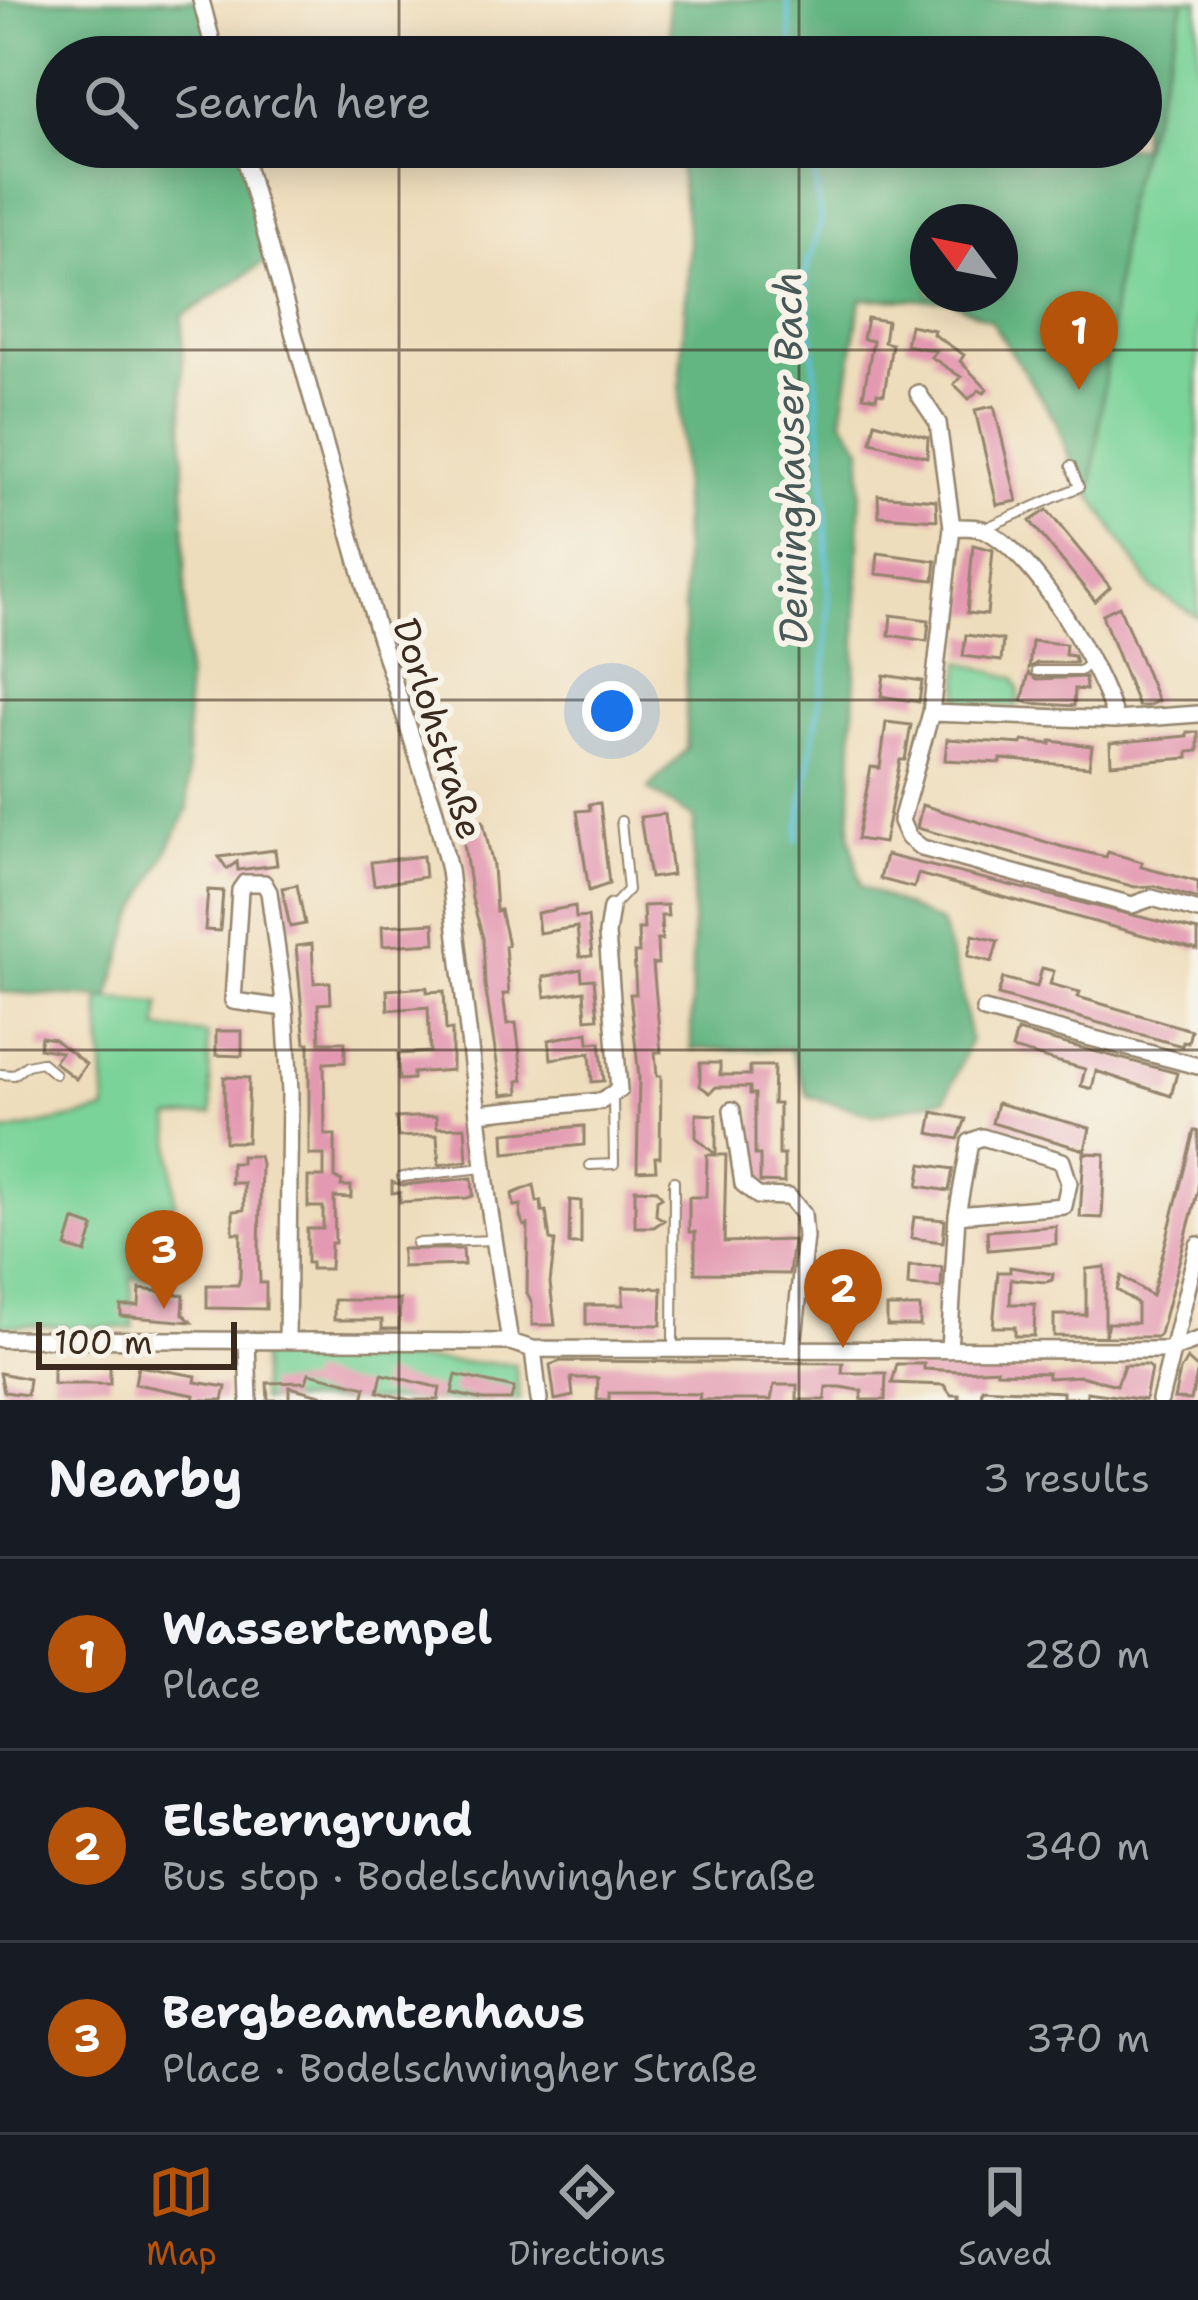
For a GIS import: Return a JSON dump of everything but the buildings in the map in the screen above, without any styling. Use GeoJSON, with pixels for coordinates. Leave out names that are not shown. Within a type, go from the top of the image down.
{"type":"FeatureCollection","features":[{"type":"Feature","properties":{"kind":"street"},"geometry":{"type":"LineString","coordinates":[[201,0],[210,36]]}},
{"type":"Feature","properties":{"kind":"street","name":"Dorlohstraße"},"geometry":{"type":"LineString","coordinates":[[247,168],[449,870],[510,1342]]}},
{"type":"Feature","properties":{"kind":"street"},"geometry":{"type":"LineString","coordinates":[[917,393],[938,422],[952,526],[931,713],[901,820],[908,837],[922,848],[1132,905],[1152,898],[1198,911]]}},
{"type":"Feature","properties":{"kind":"street"},"geometry":{"type":"LineString","coordinates":[[952,526],[985,529],[1011,549],[1074,627],[1116,720]]}},
{"type":"Feature","properties":{"kind":"street"},"geometry":{"type":"LineString","coordinates":[[931,713],[1116,720],[1198,714]]}},
{"type":"Feature","properties":{"kind":"street"},"geometry":{"type":"LineString","coordinates":[[285,1008],[233,1001],[240,890],[245,883],[264,883],[269,892],[285,1008],[290,1092],[286,1341]]}},
{"type":"Feature","properties":{"kind":"street"},"geometry":{"type":"LineString","coordinates":[[478,1113],[601,1100],[620,1090],[607,934],[611,908]]}},
{"type":"Feature","properties":{"kind":"street"},"geometry":{"type":"LineString","coordinates":[[984,1010],[1198,1066]]}},
{"type":"Feature","properties":{"kind":"street"},"geometry":{"type":"LineString","coordinates":[[732,1110],[743,1184],[758,1196],[789,1197],[802,1214],[804,1266],[793,1348]]}},
{"type":"Feature","properties":{"kind":"street"},"geometry":{"type":"LineString","coordinates":[[949,1350],[957,1215],[973,1138],[1062,1160],[1069,1183],[1064,1206],[957,1215]]}},
{"type":"Feature","properties":{"kind":"street"},"geometry":{"type":"LineString","coordinates":[[1160,1400],[1198,1246]]}},
{"type":"Feature","properties":{"kind":"street"},"geometry":{"type":"LineString","coordinates":[[0,1339],[949,1350],[1170,1350],[1198,1340]]}},
{"type":"Feature","properties":{"kind":"street"},"geometry":{"type":"LineString","coordinates":[[247,1340],[248,1400]]}},
{"type":"Feature","properties":{"kind":"street"},"geometry":{"type":"LineString","coordinates":[[533,1348],[539,1400]]}},
{"type":"Feature","properties":{"kind":"lane"},"geometry":{"type":"LineString","coordinates":[[985,529],[1079,487],[1070,466]]}},
{"type":"Feature","properties":{"kind":"lane"},"geometry":{"type":"LineString","coordinates":[[1037,671],[1080,671],[1092,661]]}},
{"type":"Feature","properties":{"kind":"lane"},"geometry":{"type":"LineString","coordinates":[[611,908],[628,890],[622,821]]}},
{"type":"Feature","properties":{"kind":"lane"},"geometry":{"type":"LineString","coordinates":[[0,1074],[14,1075],[40,1062],[55,1074]]}},
{"type":"Feature","properties":{"kind":"lane"},"geometry":{"type":"LineString","coordinates":[[590,1165],[614,1164],[613,1094]]}},
{"type":"Feature","properties":{"kind":"lane"},"geometry":{"type":"LineString","coordinates":[[402,1177],[484,1168]]}},
{"type":"Feature","properties":{"kind":"lane"},"geometry":{"type":"LineString","coordinates":[[673,1348],[674,1181]]}},
{"type":"Feature","properties":{"kind":"lane"},"geometry":{"type":"LineString","coordinates":[[416,1243],[494,1240]]}},
{"type":"Feature","properties":{"kind":"green space"},"geometry":{"type":"Polygon","coordinates":[[[0,0],[201,0],[210,36],[36,36],[36,168],[247,168],[271,258],[182,317],[188,809],[133,920],[109,998],[0,992],[0,0]]]}},
{"type":"Feature","properties":{"kind":"green space"},"geometry":{"type":"Polygon","coordinates":[[[668,0],[1185,0],[1162,78],[1162,36],[671,36],[668,0]]]}},
{"type":"Feature","properties":{"kind":"green space"},"geometry":{"type":"Polygon","coordinates":[[[1185,0],[1198,0],[1198,617],[1153,590],[1091,495],[1125,204],[1136,168],[1162,168],[1162,78],[1185,0]]]}},
{"type":"Feature","properties":{"kind":"green space"},"geometry":{"type":"Polygon","coordinates":[[[680,168],[1136,168],[1125,204],[1091,495],[1076,479],[1057,423],[991,321],[973,312],[1018,312],[1018,204],[910,204],[910,300],[861,299],[842,418],[862,448],[850,835],[861,886],[941,923],[961,987],[970,1041],[946,1098],[874,1115],[808,1096],[790,1049],[691,1049],[694,818],[648,789],[687,749],[680,391],[689,243],[680,168]]]}},
{"type":"Feature","properties":{"kind":"green space"},"geometry":{"type":"Polygon","coordinates":[[[961,662],[1014,678],[1019,690],[1017,707],[959,701],[961,662]]]}},
{"type":"Feature","properties":{"kind":"green space"},"geometry":{"type":"Polygon","coordinates":[[[99,998],[160,1003],[158,1029],[207,1034],[212,1114],[170,1118],[175,1201],[148,1277],[131,1277],[133,1328],[0,1325],[0,1133],[106,1111],[99,998]]]}},
{"type":"Feature","properties":{"kind":"green space"},"geometry":{"type":"Polygon","coordinates":[[[261,1355],[515,1364],[520,1400],[261,1400],[261,1355]]]}},
{"type":"Feature","properties":{"kind":"waterway","name":"Deininghauser Bach"},"geometry":{"type":"LineString","coordinates":[[787,0],[791,36]]}},
{"type":"Feature","properties":{"kind":"waterway","name":"Deininghauser Bach"},"geometry":{"type":"LineString","coordinates":[[797,840],[825,668],[829,612],[824,467],[806,272],[821,221],[813,168]]}},
{"type":"Feature","properties":{"kind":"place","name":"Wassertempel"},"geometry":{"type":"Point","coordinates":[1079,390]}},
{"type":"Feature","properties":{"kind":"place","name":"Bergbeamtenhaus"},"geometry":{"type":"Point","coordinates":[164,1309]}},
{"type":"Feature","properties":{"kind":"place","name":"Elsterngrund"},"geometry":{"type":"Point","coordinates":[843,1348]}}]}
